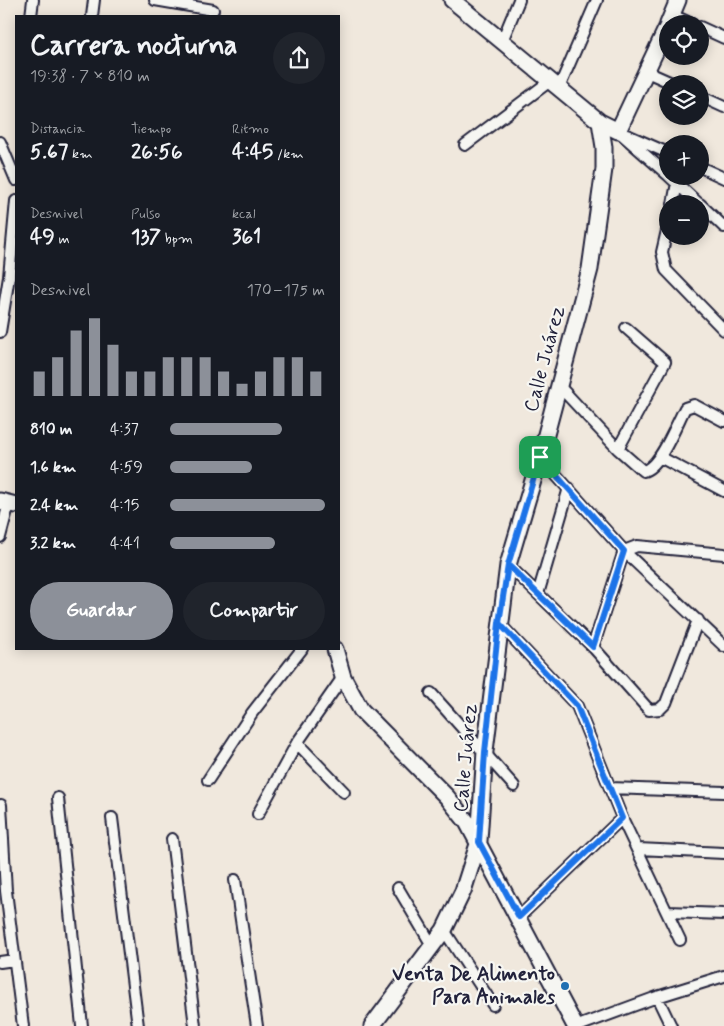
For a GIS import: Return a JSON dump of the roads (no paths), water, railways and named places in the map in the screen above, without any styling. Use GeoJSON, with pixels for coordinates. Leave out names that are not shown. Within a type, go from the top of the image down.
{"type":"FeatureCollection","features":[{"type":"Feature","properties":{"kind":"street"},"geometry":{"type":"LineString","coordinates":[[31,15],[32,0]]}},
{"type":"Feature","properties":{"kind":"street"},"geometry":{"type":"LineString","coordinates":[[92,15],[94,0]]}},
{"type":"Feature","properties":{"kind":"street"},"geometry":{"type":"LineString","coordinates":[[156,0],[213,10]]}},
{"type":"Feature","properties":{"kind":"street"},"geometry":{"type":"LineString","coordinates":[[452,0],[600,122],[659,149]]}},
{"type":"Feature","properties":{"kind":"street"},"geometry":{"type":"LineString","coordinates":[[502,41],[519,0]]}},
{"type":"Feature","properties":{"kind":"street"},"geometry":{"type":"LineString","coordinates":[[465,145],[555,85],[597,0]]}},
{"type":"Feature","properties":{"kind":"street"},"geometry":{"type":"LineString","coordinates":[[672,15],[678,0]]}},
{"type":"Feature","properties":{"kind":"street"},"geometry":{"type":"LineString","coordinates":[[709,31],[724,38]]}},
{"type":"Feature","properties":{"kind":"street"},"geometry":{"type":"LineString","coordinates":[[618,131],[659,44]]}},
{"type":"Feature","properties":{"kind":"street"},"geometry":{"type":"LineString","coordinates":[[647,72],[659,77]]}},
{"type":"Feature","properties":{"kind":"street"},"geometry":{"type":"LineString","coordinates":[[709,100],[724,107]]}},
{"type":"Feature","properties":{"kind":"street","name":"Calle Juárez"},"geometry":{"type":"LineString","coordinates":[[372,1026],[444,930],[466,883],[479,842],[485,752],[499,623],[508,565],[540,457],[590,269],[604,169],[604,147],[600,122]]}},
{"type":"Feature","properties":{"kind":"street"},"geometry":{"type":"LineString","coordinates":[[618,131],[659,167]]}},
{"type":"Feature","properties":{"kind":"street"},"geometry":{"type":"LineString","coordinates":[[0,142],[15,178]]}},
{"type":"Feature","properties":{"kind":"street"},"geometry":{"type":"LineString","coordinates":[[709,171],[724,178]]}},
{"type":"Feature","properties":{"kind":"street"},"geometry":{"type":"LineString","coordinates":[[679,185],[690,195]]}},
{"type":"Feature","properties":{"kind":"street"},"geometry":{"type":"LineString","coordinates":[[0,332],[15,210]]}},
{"type":"Feature","properties":{"kind":"street"},"geometry":{"type":"LineString","coordinates":[[709,213],[724,227]]}},
{"type":"Feature","properties":{"kind":"street"},"geometry":{"type":"LineString","coordinates":[[664,245],[662,252],[666,270],[724,330]]}},
{"type":"Feature","properties":{"kind":"street"},"geometry":{"type":"LineString","coordinates":[[618,449],[665,362],[626,328]]}},
{"type":"Feature","properties":{"kind":"street"},"geometry":{"type":"LineString","coordinates":[[559,386],[618,449],[643,471],[650,469],[660,457],[685,408],[694,405],[724,421]]}},
{"type":"Feature","properties":{"kind":"street"},"geometry":{"type":"LineString","coordinates":[[540,457],[624,551],[724,646]]}},
{"type":"Feature","properties":{"kind":"street"},"geometry":{"type":"LineString","coordinates":[[660,457],[724,491]]}},
{"type":"Feature","properties":{"kind":"street"},"geometry":{"type":"LineString","coordinates":[[538,594],[569,488]]}},
{"type":"Feature","properties":{"kind":"street"},"geometry":{"type":"LineString","coordinates":[[0,537],[8,503]]}},
{"type":"Feature","properties":{"kind":"street"},"geometry":{"type":"LineString","coordinates":[[624,551],[637,546],[724,554]]}},
{"type":"Feature","properties":{"kind":"street"},"geometry":{"type":"LineString","coordinates":[[593,647],[624,551]]}},
{"type":"Feature","properties":{"kind":"street"},"geometry":{"type":"LineString","coordinates":[[508,565],[593,647],[649,710],[654,711],[666,703],[698,620]]}},
{"type":"Feature","properties":{"kind":"street"},"geometry":{"type":"LineString","coordinates":[[499,623],[577,706],[622,818],[680,940]]}},
{"type":"Feature","properties":{"kind":"street"},"geometry":{"type":"LineString","coordinates":[[208,780],[252,713],[301,650]]}},
{"type":"Feature","properties":{"kind":"street"},"geometry":{"type":"LineString","coordinates":[[335,650],[343,677],[361,710],[447,797],[467,822],[576,1026],[657,997],[724,976]]}},
{"type":"Feature","properties":{"kind":"street"},"geometry":{"type":"LineString","coordinates":[[258,814],[297,743],[343,677]]}},
{"type":"Feature","properties":{"kind":"street"},"geometry":{"type":"LineString","coordinates":[[432,693],[514,786]]}},
{"type":"Feature","properties":{"kind":"street"},"geometry":{"type":"LineString","coordinates":[[297,743],[344,792]]}},
{"type":"Feature","properties":{"kind":"street"},"geometry":{"type":"LineString","coordinates":[[610,788],[724,792]]}},
{"type":"Feature","properties":{"kind":"street"},"geometry":{"type":"LineString","coordinates":[[58,798],[82,1026]]}},
{"type":"Feature","properties":{"kind":"street"},"geometry":{"type":"LineString","coordinates":[[1,805],[3,892],[23,1026]]}},
{"type":"Feature","properties":{"kind":"street"},"geometry":{"type":"LineString","coordinates":[[112,818],[138,1026]]}},
{"type":"Feature","properties":{"kind":"street"},"geometry":{"type":"LineString","coordinates":[[519,917],[622,818]]}},
{"type":"Feature","properties":{"kind":"street"},"geometry":{"type":"LineString","coordinates":[[172,839],[195,1026]]}},
{"type":"Feature","properties":{"kind":"street"},"geometry":{"type":"LineString","coordinates":[[638,849],[724,853]]}},
{"type":"Feature","properties":{"kind":"street"},"geometry":{"type":"LineString","coordinates":[[235,880],[257,1026]]}},
{"type":"Feature","properties":{"kind":"street"},"geometry":{"type":"LineString","coordinates":[[398,888],[433,947]]}},
{"type":"Feature","properties":{"kind":"street"},"geometry":{"type":"LineString","coordinates":[[668,912],[724,914]]}},
{"type":"Feature","properties":{"kind":"street"},"geometry":{"type":"LineString","coordinates":[[444,930],[493,1005]]}},
{"type":"Feature","properties":{"kind":"street"},"geometry":{"type":"LineString","coordinates":[[0,962],[14,960]]}},
{"type":"Feature","properties":{"kind":"street"},"geometry":{"type":"LineString","coordinates":[[657,997],[671,1026]]}},
{"type":"Feature","properties":{"kind":"place","name":"Venta De Alimento Para Animales"},"geometry":{"type":"Point","coordinates":[565,986]}}]}
